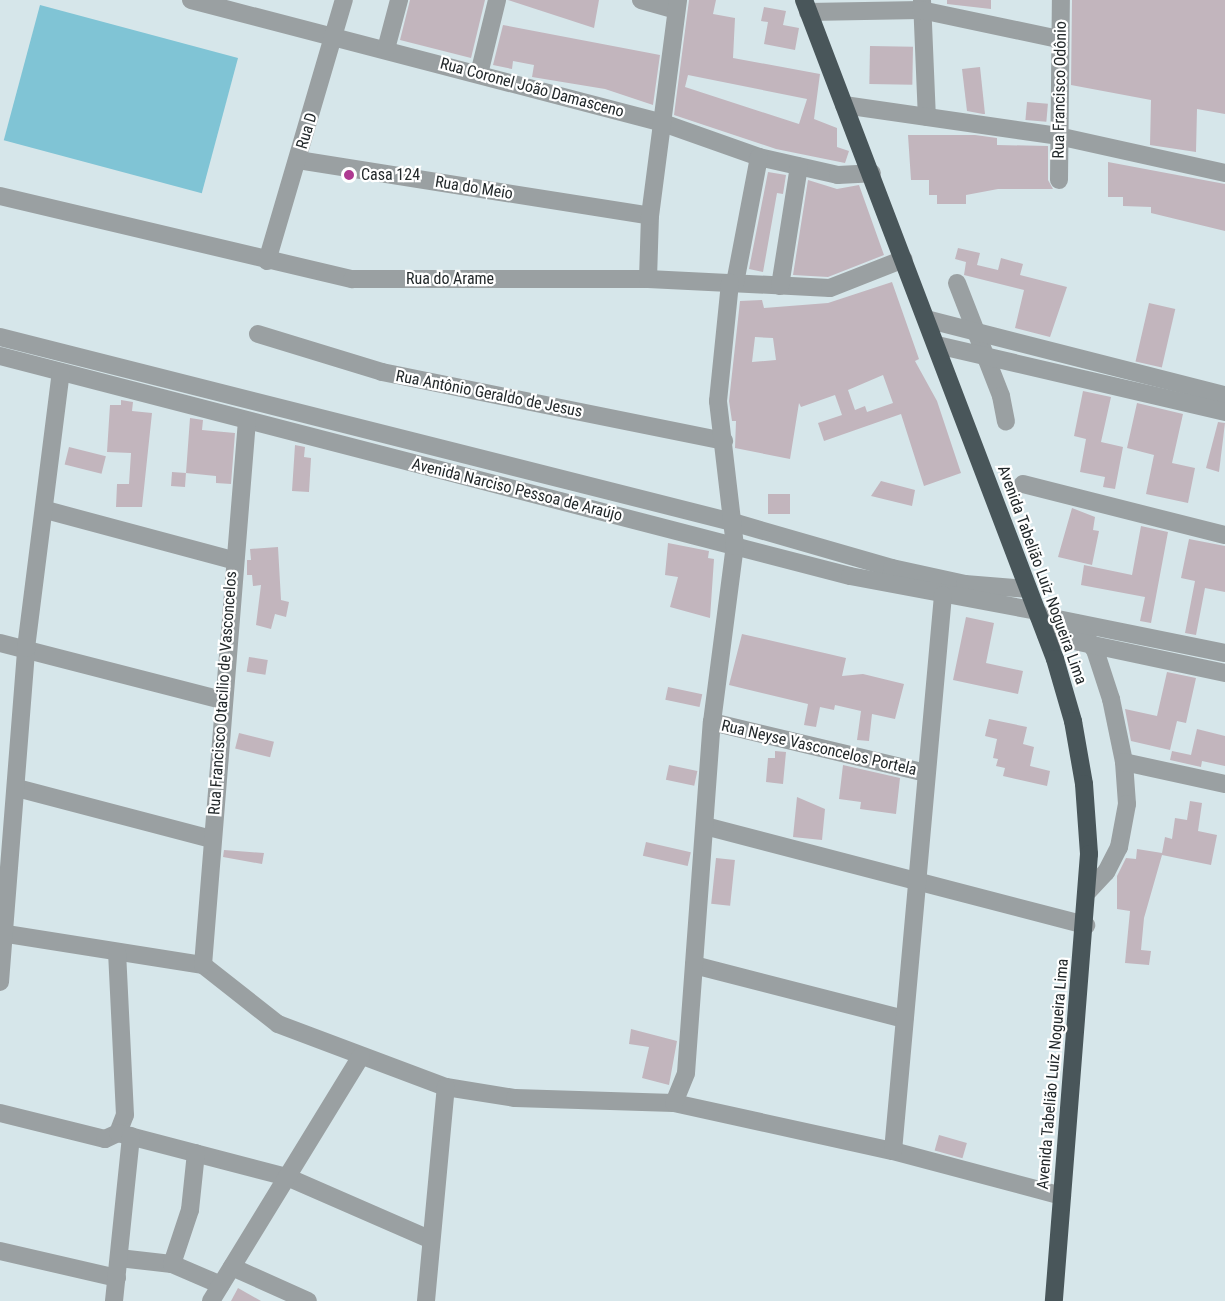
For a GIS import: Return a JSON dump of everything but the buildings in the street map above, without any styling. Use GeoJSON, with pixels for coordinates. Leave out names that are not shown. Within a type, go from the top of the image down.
{"type":"FeatureCollection","features":[{"type":"Feature","properties":{"kind":"highway","name":"Avenida Tabelião Luiz Nogueira Lima"},"geometry":{"type":"LineString","coordinates":[[806,6],[872,173],[1046,635],[1073,721],[1084,784],[1088,891],[1054,1301]]}},
{"type":"Feature","properties":{"kind":"street","name":"Rua Coronel João Damasceno"},"geometry":{"type":"LineString","coordinates":[[191,0],[256,9],[336,37],[663,123],[759,157],[846,176],[872,173]]}},
{"type":"Feature","properties":{"kind":"street","name":"Rua D"},"geometry":{"type":"LineString","coordinates":[[267,261],[336,37],[344,0]]}},
{"type":"Feature","properties":{"kind":"street"},"geometry":{"type":"LineString","coordinates":[[386,49],[399,0]]}},
{"type":"Feature","properties":{"kind":"street"},"geometry":{"type":"LineString","coordinates":[[479,74],[497,0]]}},
{"type":"Feature","properties":{"kind":"street"},"geometry":{"type":"LineString","coordinates":[[641,0],[677,5],[650,216],[648,279]]}},
{"type":"Feature","properties":{"kind":"street","name":"Rua Francisco Odônio"},"geometry":{"type":"LineString","coordinates":[[1059,180],[1061,0]]}},
{"type":"Feature","properties":{"kind":"street"},"geometry":{"type":"LineString","coordinates":[[806,6],[922,5],[1059,39]]}},
{"type":"Feature","properties":{"kind":"street"},"geometry":{"type":"LineString","coordinates":[[922,5],[927,117]]}},
{"type":"Feature","properties":{"kind":"street"},"geometry":{"type":"LineString","coordinates":[[844,105],[1058,136],[1225,173]]}},
{"type":"Feature","properties":{"kind":"street"},"geometry":{"type":"LineString","coordinates":[[674,1103],[686,1073],[712,722],[735,546],[736,523],[718,401],[733,283],[759,157]]}},
{"type":"Feature","properties":{"kind":"street","name":"Rua do Meio"},"geometry":{"type":"LineString","coordinates":[[298,160],[650,216]]}},
{"type":"Feature","properties":{"kind":"street"},"geometry":{"type":"LineString","coordinates":[[780,286],[800,166]]}},
{"type":"Feature","properties":{"kind":"street","name":"Rua do Arame"},"geometry":{"type":"LineString","coordinates":[[0,196],[267,261],[352,279],[648,279],[830,288],[904,259]]}},
{"type":"Feature","properties":{"kind":"street"},"geometry":{"type":"LineString","coordinates":[[957,283],[985,353],[1006,422]]}},
{"type":"Feature","properties":{"kind":"street"},"geometry":{"type":"LineString","coordinates":[[927,319],[1225,395]]}},
{"type":"Feature","properties":{"kind":"street","name":"Rua Antônio Geraldo de Jesus"},"geometry":{"type":"LineString","coordinates":[[258,334],[382,372],[724,441]]}},
{"type":"Feature","properties":{"kind":"street","name":"Avenida Narciso Pessoa de Araújo"},"geometry":{"type":"LineString","coordinates":[[0,337],[736,523],[945,580],[1028,590]]}},
{"type":"Feature","properties":{"kind":"street"},"geometry":{"type":"LineString","coordinates":[[937,345],[985,353],[1225,412]]}},
{"type":"Feature","properties":{"kind":"street","name":"Avenida Narciso Pessoa de Araújo"},"geometry":{"type":"LineString","coordinates":[[0,356],[735,546],[943,595],[1225,653]]}},
{"type":"Feature","properties":{"kind":"street"},"geometry":{"type":"LineString","coordinates":[[0,982],[17,788],[26,648],[46,510],[61,372]]}},
{"type":"Feature","properties":{"kind":"street","name":"Rua Francisco Otacilio de Vasconcelos"},"geometry":{"type":"LineString","coordinates":[[203,965],[232,560],[247,421]]}},
{"type":"Feature","properties":{"kind":"street"},"geometry":{"type":"LineString","coordinates":[[1023,484],[1225,535]]}},
{"type":"Feature","properties":{"kind":"street"},"geometry":{"type":"LineString","coordinates":[[46,510],[232,560]]}},
{"type":"Feature","properties":{"kind":"street"},"geometry":{"type":"LineString","coordinates":[[893,1151],[915,880],[943,595]]}},
{"type":"Feature","properties":{"kind":"street"},"geometry":{"type":"LineString","coordinates":[[1076,623],[1091,645],[1108,688],[1124,762],[1127,804],[1119,847],[1106,872],[1088,891]]}},
{"type":"Feature","properties":{"kind":"street"},"geometry":{"type":"LineString","coordinates":[[1046,635],[1225,673]]}},
{"type":"Feature","properties":{"kind":"street"},"geometry":{"type":"LineString","coordinates":[[0,643],[222,700]]}},
{"type":"Feature","properties":{"kind":"street","name":"Rua Neyse Vasconcelos Portela"},"geometry":{"type":"LineString","coordinates":[[712,722],[926,773]]}},
{"type":"Feature","properties":{"kind":"street"},"geometry":{"type":"LineString","coordinates":[[1124,762],[1225,784]]}},
{"type":"Feature","properties":{"kind":"street"},"geometry":{"type":"LineString","coordinates":[[17,788],[212,839]]}},
{"type":"Feature","properties":{"kind":"street"},"geometry":{"type":"LineString","coordinates":[[705,826],[1086,925]]}},
{"type":"Feature","properties":{"kind":"street"},"geometry":{"type":"LineString","coordinates":[[3,934],[203,965],[278,1024],[446,1087],[515,1098],[674,1103],[893,1151],[1062,1196]]}},
{"type":"Feature","properties":{"kind":"street"},"geometry":{"type":"LineString","coordinates":[[114,1301],[119,1258],[125,1135],[117,952]]}},
{"type":"Feature","properties":{"kind":"street"},"geometry":{"type":"LineString","coordinates":[[694,965],[904,1019]]}},
{"type":"Feature","properties":{"kind":"street"},"geometry":{"type":"LineString","coordinates":[[211,1301],[361,1056]]}},
{"type":"Feature","properties":{"kind":"street"},"geometry":{"type":"LineString","coordinates":[[426,1301],[446,1087]]}},
{"type":"Feature","properties":{"kind":"street"},"geometry":{"type":"LineString","coordinates":[[0,1113],[105,1139],[125,1135],[287,1177],[431,1240]]}},
{"type":"Feature","properties":{"kind":"street"},"geometry":{"type":"LineString","coordinates":[[172,1264],[190,1209],[196,1153]]}},
{"type":"Feature","properties":{"kind":"street"},"geometry":{"type":"LineString","coordinates":[[0,1251],[117,1278]]}},
{"type":"Feature","properties":{"kind":"street"},"geometry":{"type":"LineString","coordinates":[[119,1258],[172,1264],[221,1285]]}},
{"type":"Feature","properties":{"kind":"street"},"geometry":{"type":"LineString","coordinates":[[232,1267],[308,1301]]}},
{"type":"Feature","properties":{"kind":"shaded area"},"geometry":{"type":"Polygon","coordinates":[[[40,5],[238,58],[202,193],[4,140],[40,5]]]}},
{"type":"Feature","properties":{"kind":"place","name":"Casa 124"},"geometry":{"type":"Point","coordinates":[349,175]}}]}
